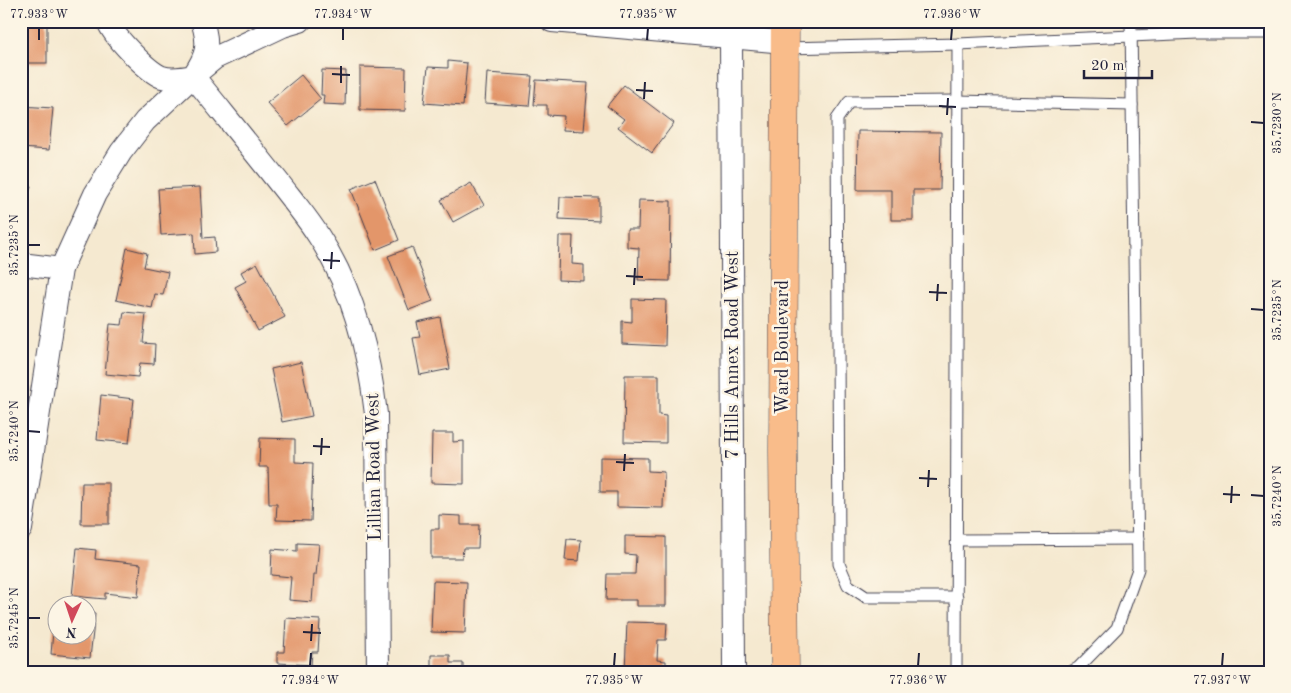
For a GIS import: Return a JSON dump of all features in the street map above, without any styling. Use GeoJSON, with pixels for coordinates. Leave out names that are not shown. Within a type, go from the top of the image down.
{"type":"FeatureCollection","features":[{"type":"Feature","properties":{"kind":"main road","name":"Ward Boulevard"},"geometry":{"type":"LineString","coordinates":[[785,37],[783,441],[785,672]]}},
{"type":"Feature","properties":{"kind":"street"},"geometry":{"type":"LineString","coordinates":[[108,21],[115,34],[151,72],[162,77],[175,79],[193,76],[204,60],[207,44],[202,21]]}},
{"type":"Feature","properties":{"kind":"street"},"geometry":{"type":"LineString","coordinates":[[21,529],[61,269],[95,194],[121,152],[146,121],[193,76],[215,58],[283,26],[300,21]]}},
{"type":"Feature","properties":{"kind":"street"},"geometry":{"type":"LineString","coordinates":[[552,21],[731,38],[785,37]]}},
{"type":"Feature","properties":{"kind":"street","name":"7 Hills Annex Road West"},"geometry":{"type":"LineString","coordinates":[[731,38],[734,672]]}},
{"type":"Feature","properties":{"kind":"street","name":"Lillian Road West"},"geometry":{"type":"LineString","coordinates":[[193,76],[319,235],[339,273],[361,332],[373,383],[376,414],[378,672]]}},
{"type":"Feature","properties":{"kind":"street"},"geometry":{"type":"LineString","coordinates":[[21,264],[61,269]]}},
{"type":"Feature","properties":{"kind":"lane"},"geometry":{"type":"LineString","coordinates":[[1070,672],[1078,668],[1117,628],[1138,569],[1131,21]]}},
{"type":"Feature","properties":{"kind":"lane"},"geometry":{"type":"LineString","coordinates":[[1197,21],[1197,34]]}},
{"type":"Feature","properties":{"kind":"lane"},"geometry":{"type":"LineString","coordinates":[[785,37],[958,44],[1197,34],[1264,29]]}},
{"type":"Feature","properties":{"kind":"lane"},"geometry":{"type":"LineString","coordinates":[[956,672],[958,44]]}},
{"type":"Feature","properties":{"kind":"lane"},"geometry":{"type":"LineString","coordinates":[[956,597],[866,597],[848,585],[839,564],[838,119],[849,102],[957,101],[1132,105]]}},
{"type":"Feature","properties":{"kind":"lane"},"geometry":{"type":"LineString","coordinates":[[957,540],[1138,539]]}},
{"type":"Feature","properties":{"kind":"building"},"geometry":{"type":"Polygon","coordinates":[[[21,21],[47,21],[47,63],[21,63],[21,21]]]}},
{"type":"Feature","properties":{"kind":"building"},"geometry":{"type":"Polygon","coordinates":[[[448,61],[467,63],[463,106],[424,103],[428,67],[448,68],[448,61]]]}},
{"type":"Feature","properties":{"kind":"building"},"geometry":{"type":"Polygon","coordinates":[[[360,67],[406,68],[405,111],[360,110],[360,67]]]}},
{"type":"Feature","properties":{"kind":"building"},"geometry":{"type":"Polygon","coordinates":[[[322,70],[346,71],[345,105],[323,104],[324,95],[321,95],[322,70]]]}},
{"type":"Feature","properties":{"kind":"building"},"geometry":{"type":"Polygon","coordinates":[[[487,73],[532,76],[529,106],[485,103],[487,73]]]}},
{"type":"Feature","properties":{"kind":"building"},"geometry":{"type":"Polygon","coordinates":[[[301,75],[321,99],[288,126],[267,103],[301,75]]]}},
{"type":"Feature","properties":{"kind":"building"},"geometry":{"type":"Polygon","coordinates":[[[536,80],[588,83],[584,131],[563,130],[564,116],[547,115],[547,105],[534,105],[536,80]]]}},
{"type":"Feature","properties":{"kind":"building"},"geometry":{"type":"Polygon","coordinates":[[[624,85],[674,123],[652,153],[618,127],[624,119],[607,106],[624,85]]]}},
{"type":"Feature","properties":{"kind":"building"},"geometry":{"type":"Polygon","coordinates":[[[21,106],[53,108],[49,150],[21,148],[21,106]]]}},
{"type":"Feature","properties":{"kind":"building"},"geometry":{"type":"Polygon","coordinates":[[[858,131],[941,132],[940,190],[913,190],[913,220],[891,220],[891,190],[857,190],[858,131]]]}},
{"type":"Feature","properties":{"kind":"building"},"geometry":{"type":"Polygon","coordinates":[[[375,179],[399,240],[375,250],[351,189],[375,179]]]}},
{"type":"Feature","properties":{"kind":"building"},"geometry":{"type":"Polygon","coordinates":[[[21,183],[31,186],[22,215],[21,215],[21,183]]]}},
{"type":"Feature","properties":{"kind":"building"},"geometry":{"type":"Polygon","coordinates":[[[471,183],[484,205],[453,222],[441,200],[471,183]]]}},
{"type":"Feature","properties":{"kind":"building"},"geometry":{"type":"Polygon","coordinates":[[[200,187],[203,238],[215,237],[216,252],[195,254],[194,233],[161,235],[158,189],[200,187]]]}},
{"type":"Feature","properties":{"kind":"building"},"geometry":{"type":"Polygon","coordinates":[[[560,197],[599,198],[599,221],[559,219],[560,197]]]}},
{"type":"Feature","properties":{"kind":"building"},"geometry":{"type":"Polygon","coordinates":[[[639,200],[671,201],[670,281],[638,280],[639,248],[627,247],[627,229],[638,229],[639,200]]]}},
{"type":"Feature","properties":{"kind":"building"},"geometry":{"type":"Polygon","coordinates":[[[559,236],[573,236],[572,264],[584,265],[584,281],[558,280],[559,236]]]}},
{"type":"Feature","properties":{"kind":"building"},"geometry":{"type":"Polygon","coordinates":[[[412,247],[433,301],[409,310],[388,256],[412,247]]]}},
{"type":"Feature","properties":{"kind":"building"},"geometry":{"type":"Polygon","coordinates":[[[127,248],[147,253],[144,267],[168,272],[163,295],[155,294],[152,308],[116,300],[127,248]]]}},
{"type":"Feature","properties":{"kind":"building"},"geometry":{"type":"Polygon","coordinates":[[[257,263],[285,317],[258,331],[235,287],[246,281],[241,272],[257,263]]]}},
{"type":"Feature","properties":{"kind":"building"},"geometry":{"type":"Polygon","coordinates":[[[632,299],[666,300],[665,346],[622,344],[622,321],[632,322],[632,299]]]}},
{"type":"Feature","properties":{"kind":"building"},"geometry":{"type":"Polygon","coordinates":[[[124,312],[146,314],[143,343],[155,344],[154,364],[140,363],[138,377],[105,374],[110,324],[122,325],[124,312]]]}},
{"type":"Feature","properties":{"kind":"building"},"geometry":{"type":"Polygon","coordinates":[[[440,317],[450,369],[420,375],[413,338],[420,337],[417,322],[440,317]]]}},
{"type":"Feature","properties":{"kind":"building"},"geometry":{"type":"Polygon","coordinates":[[[301,362],[312,416],[282,422],[271,369],[301,362]]]}},
{"type":"Feature","properties":{"kind":"building"},"geometry":{"type":"Polygon","coordinates":[[[625,375],[659,375],[659,415],[666,416],[666,443],[624,442],[625,375]]]}},
{"type":"Feature","properties":{"kind":"building"},"geometry":{"type":"Polygon","coordinates":[[[101,395],[134,399],[129,443],[97,440],[101,395]]]}},
{"type":"Feature","properties":{"kind":"building"},"geometry":{"type":"Polygon","coordinates":[[[432,433],[453,433],[453,442],[464,441],[464,484],[431,483],[432,433]]]}},
{"type":"Feature","properties":{"kind":"building"},"geometry":{"type":"Polygon","coordinates":[[[260,438],[295,439],[295,462],[313,463],[311,521],[276,520],[277,504],[269,504],[268,467],[259,467],[260,438]]]}},
{"type":"Feature","properties":{"kind":"building"},"geometry":{"type":"Polygon","coordinates":[[[600,457],[648,458],[648,471],[664,472],[663,508],[617,507],[617,492],[600,492],[600,457]]]}},
{"type":"Feature","properties":{"kind":"building"},"geometry":{"type":"Polygon","coordinates":[[[82,483],[109,483],[109,524],[81,524],[82,483]]]}},
{"type":"Feature","properties":{"kind":"building"},"geometry":{"type":"Polygon","coordinates":[[[439,515],[461,516],[461,525],[479,525],[478,548],[463,548],[462,558],[431,558],[431,529],[439,529],[439,515]]]}},
{"type":"Feature","properties":{"kind":"building"},"geometry":{"type":"Polygon","coordinates":[[[625,536],[666,537],[666,606],[637,606],[637,600],[606,600],[607,574],[635,574],[636,555],[625,554],[625,536]]]}},
{"type":"Feature","properties":{"kind":"building"},"geometry":{"type":"Polygon","coordinates":[[[567,539],[581,540],[579,561],[565,560],[567,539]]]}},
{"type":"Feature","properties":{"kind":"building"},"geometry":{"type":"Polygon","coordinates":[[[297,543],[319,544],[312,602],[289,600],[291,577],[271,575],[272,549],[297,551],[297,543]]]}},
{"type":"Feature","properties":{"kind":"building"},"geometry":{"type":"Polygon","coordinates":[[[77,548],[96,550],[95,559],[141,564],[138,597],[105,593],[105,599],[98,598],[98,596],[72,596],[77,548]]]}},
{"type":"Feature","properties":{"kind":"building"},"geometry":{"type":"Polygon","coordinates":[[[433,581],[467,582],[465,633],[431,632],[433,581]]]}},
{"type":"Feature","properties":{"kind":"building"},"geometry":{"type":"Polygon","coordinates":[[[286,618],[320,620],[318,652],[312,652],[311,665],[277,663],[277,652],[284,652],[286,618]]]}},
{"type":"Feature","properties":{"kind":"building"},"geometry":{"type":"Polygon","coordinates":[[[627,622],[667,623],[666,640],[658,640],[657,660],[666,661],[666,672],[625,672],[627,622]]]}},
{"type":"Feature","properties":{"kind":"building"},"geometry":{"type":"Polygon","coordinates":[[[52,646],[91,646],[90,658],[51,654],[52,646]]]}},
{"type":"Feature","properties":{"kind":"building"},"geometry":{"type":"Polygon","coordinates":[[[431,655],[450,655],[450,663],[463,663],[463,672],[431,672],[431,655]]]}}]}
